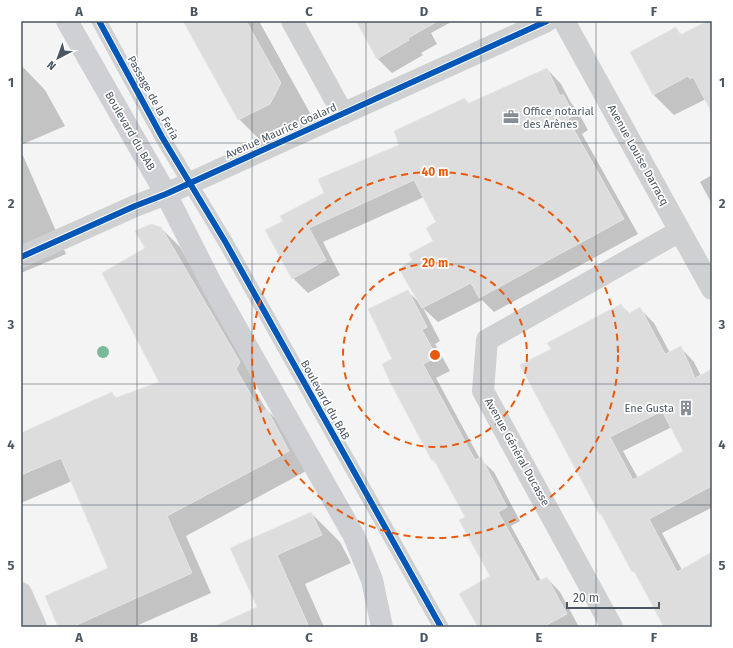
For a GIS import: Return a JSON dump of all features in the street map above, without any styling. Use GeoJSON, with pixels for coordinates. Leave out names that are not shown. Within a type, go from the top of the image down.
{"type":"FeatureCollection","features":[{"type":"Feature","properties":{"kind":"main road","name":"Boulevard du BAB"},"geometry":{"type":"LineString","coordinates":[[67,21],[166,194],[211,283],[354,536],[372,580],[382,627]]}},
{"type":"Feature","properties":{"kind":"street"},"geometry":{"type":"LineString","coordinates":[[292,21],[343,114]]}},
{"type":"Feature","properties":{"kind":"street","name":"Avenue Maurice Goalard"},"geometry":{"type":"LineString","coordinates":[[21,257],[135,206],[191,183],[547,21]]}},
{"type":"Feature","properties":{"kind":"street","name":"Avenue Louise Darracq"},"geometry":{"type":"LineString","coordinates":[[564,21],[712,289]]}},
{"type":"Feature","properties":{"kind":"street","name":"Avenue Général Ducasse"},"geometry":{"type":"LineString","coordinates":[[612,627],[483,391],[487,340],[680,231]]}},
{"type":"Feature","properties":{"kind":"street"},"geometry":{"type":"LineString","coordinates":[[21,593],[36,627]]}},
{"type":"Feature","properties":{"kind":"lane","name":"Passage de la Feria"},"geometry":{"type":"LineString","coordinates":[[99,21],[162,137],[191,183]]}},
{"type":"Feature","properties":{"kind":"lane","name":"Boulevard du BAB"},"geometry":{"type":"LineString","coordinates":[[191,183],[441,627]]}},
{"type":"Feature","properties":{"kind":"building"},"geometry":{"type":"Polygon","coordinates":[[[183,21],[246,21],[281,83],[270,104],[238,120],[183,21]]]}},
{"type":"Feature","properties":{"kind":"building"},"geometry":{"type":"Polygon","coordinates":[[[356,21],[438,21],[408,38],[409,40],[377,59],[356,21]]]}},
{"type":"Feature","properties":{"kind":"building"},"geometry":{"type":"Polygon","coordinates":[[[708,21],[712,21],[712,113],[693,77],[690,79],[688,76],[653,95],[630,52],[676,27],[680,35],[708,21]]]}},
{"type":"Feature","properties":{"kind":"building"},"geometry":{"type":"Polygon","coordinates":[[[547,68],[560,96],[563,94],[574,115],[568,119],[624,219],[479,298],[471,283],[422,308],[399,269],[412,260],[409,254],[433,241],[426,228],[436,222],[414,180],[309,228],[326,260],[292,279],[265,230],[283,221],[280,216],[324,193],[318,179],[399,145],[394,131],[465,98],[467,104],[547,68]]]}},
{"type":"Feature","properties":{"kind":"building"},"geometry":{"type":"Polygon","coordinates":[[[151,224],[161,227],[240,362],[236,369],[261,412],[267,409],[289,451],[167,516],[192,573],[72,627],[58,627],[45,596],[108,568],[61,458],[21,475],[21,433],[112,392],[115,398],[159,382],[102,273],[145,248],[135,231],[151,224]]]}},
{"type":"Feature","properties":{"kind":"building"},"geometry":{"type":"Polygon","coordinates":[[[408,290],[427,327],[422,330],[437,357],[423,364],[475,460],[481,457],[507,507],[498,512],[537,582],[547,577],[567,614],[543,627],[478,627],[459,594],[490,576],[459,520],[465,517],[434,460],[432,461],[389,380],[382,364],[392,359],[368,309],[408,290]]]}},
{"type":"Feature","properties":{"kind":"building"},"geometry":{"type":"Polygon","coordinates":[[[621,304],[628,314],[640,307],[665,354],[681,346],[695,378],[712,369],[712,486],[649,519],[677,572],[712,552],[712,627],[664,627],[634,571],[632,572],[520,365],[551,349],[547,343],[621,304]],[[662,411],[610,437],[633,480],[683,451],[662,411]]]}},
{"type":"Feature","properties":{"kind":"building"},"geometry":{"type":"Polygon","coordinates":[[[311,512],[322,535],[277,555],[309,627],[213,627],[257,607],[230,548],[311,512]]]}},
{"type":"Feature","properties":{"kind":"cycle path"},"geometry":{"type":"LineString","coordinates":[[99,21],[162,137],[226,243],[441,627]]}},
{"type":"Feature","properties":{"kind":"cycle path"},"geometry":{"type":"LineString","coordinates":[[21,257],[135,206],[166,194],[547,21]]}},
{"type":"Feature","properties":{"kind":"place","name":"Office notarial des Arènes"},"geometry":{"type":"Point","coordinates":[511,117]}},
{"type":"Feature","properties":{"kind":"place","name":"Ene Gusta"},"geometry":{"type":"Point","coordinates":[686,408]}}]}
